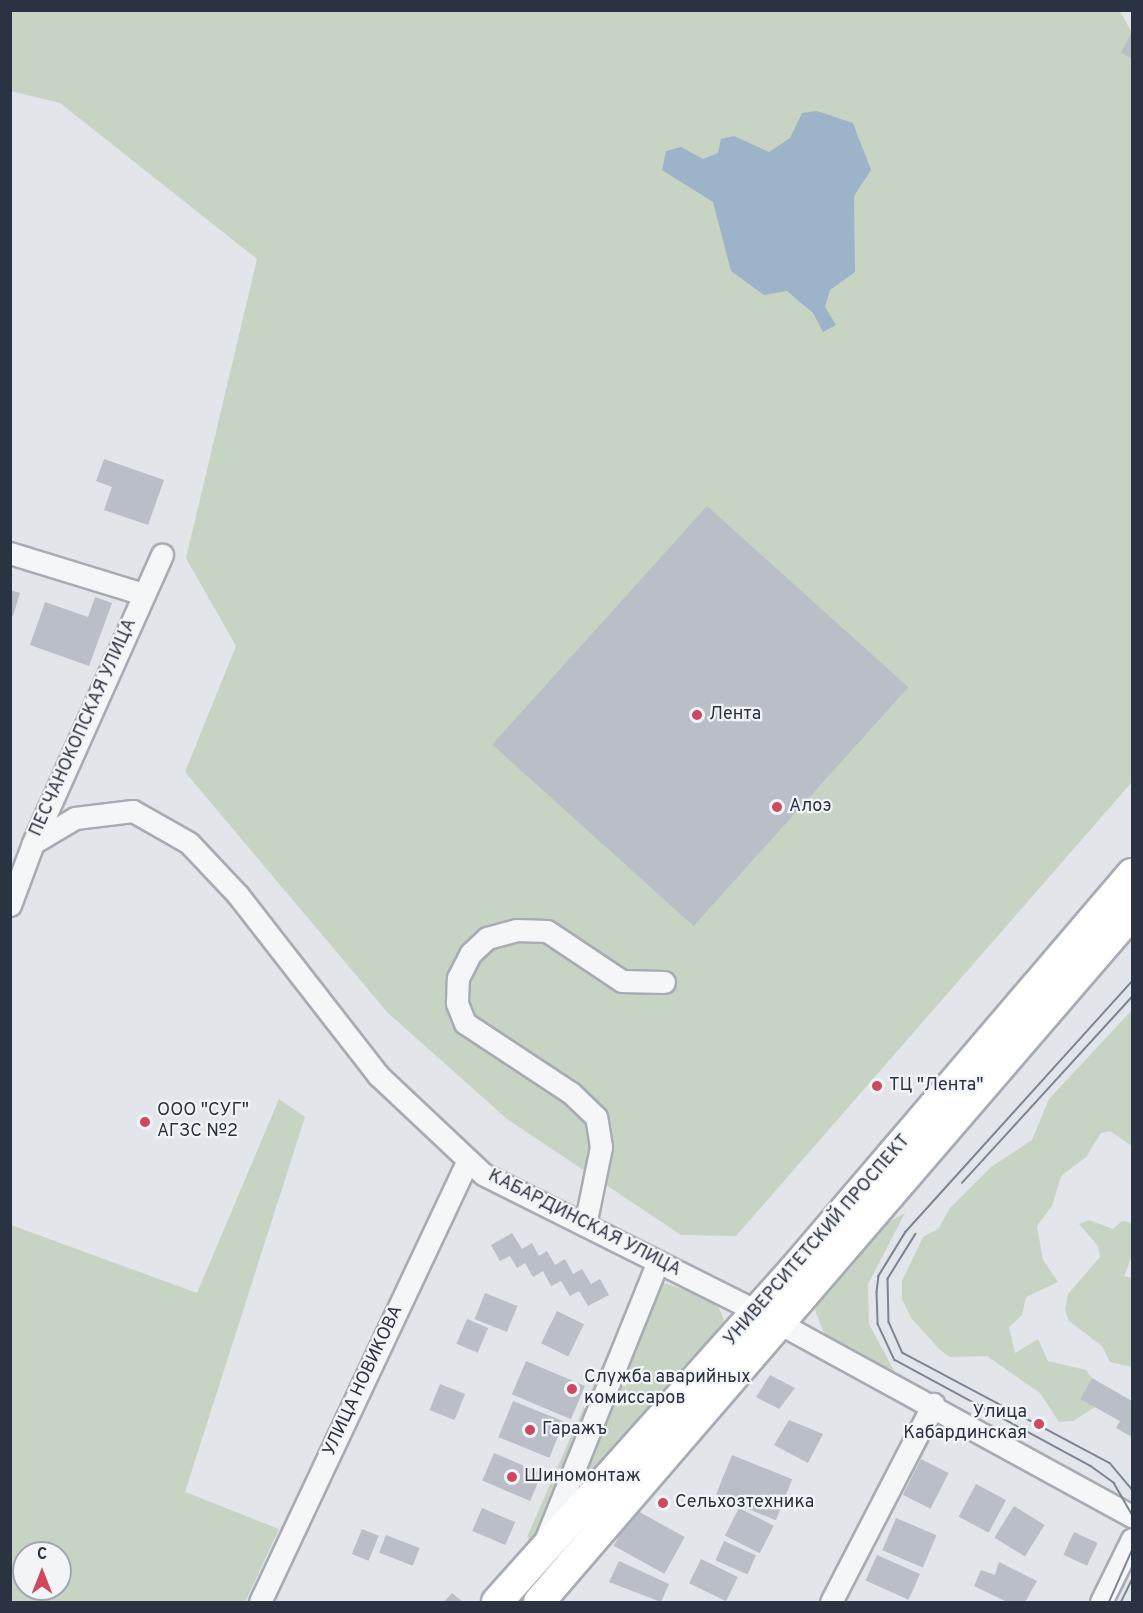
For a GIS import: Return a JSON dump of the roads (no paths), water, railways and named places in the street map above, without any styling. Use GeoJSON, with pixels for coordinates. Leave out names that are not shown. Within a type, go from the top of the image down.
{"type":"FeatureCollection","features":[{"type":"Feature","properties":{"kind":"highway","name":"УНИВЕРСИТЕТСКИЙ ПРОСПЕКТ"},"geometry":{"type":"LineString","coordinates":[[538,1602],[1132,874]]}},
{"type":"Feature","properties":{"kind":"highway","name":"УНИВЕРСИТЕТСКИЙ ПРОСПЕКТ"},"geometry":{"type":"LineString","coordinates":[[498,1602],[770,1318],[1132,913]]}},
{"type":"Feature","properties":{"kind":"street"},"geometry":{"type":"LineString","coordinates":[[10,553],[143,594]]}},
{"type":"Feature","properties":{"kind":"street","name":"ПЕСЧАНОКОПСКАЯ УЛИЦА"},"geometry":{"type":"LineString","coordinates":[[10,905],[33,843],[162,554]]}},
{"type":"Feature","properties":{"kind":"street","name":"КАБАРДИНСКАЯ УЛИЦА"},"geometry":{"type":"LineString","coordinates":[[33,843],[75,818],[133,811],[189,843],[238,896],[378,1075],[483,1174],[770,1318],[933,1404],[1132,1516]]}},
{"type":"Feature","properties":{"kind":"street"},"geometry":{"type":"LineString","coordinates":[[585,1225],[601,1147],[596,1117],[571,1093],[465,1023],[457,1003],[458,978],[471,953],[487,938],[516,930],[547,931],[622,981],[664,982]]}},
{"type":"Feature","properties":{"kind":"street","name":"УЛИЦА НОВИКОВА"},"geometry":{"type":"LineString","coordinates":[[260,1602],[468,1160]]}},
{"type":"Feature","properties":{"kind":"street"},"geometry":{"type":"LineString","coordinates":[[540,1556],[658,1262]]}},
{"type":"Feature","properties":{"kind":"street"},"geometry":{"type":"LineString","coordinates":[[831,1602],[933,1404]]}},
{"type":"Feature","properties":{"kind":"street"},"geometry":{"type":"LineString","coordinates":[[1101,1602],[1132,1539]]}},
{"type":"Feature","properties":{"kind":"water"},"geometry":{"type":"Polygon","coordinates":[[[817,111],[853,123],[871,170],[854,196],[855,272],[830,290],[825,307],[836,325],[823,332],[813,313],[787,291],[764,295],[731,271],[713,202],[662,170],[666,151],[681,147],[703,159],[718,153],[721,139],[734,136],[769,152],[790,138],[802,113],[817,111]]]}},
{"type":"Feature","properties":{"kind":"tram line"},"geometry":{"type":"LineString","coordinates":[[1132,982],[906,1232],[879,1276],[877,1292],[878,1324],[895,1360],[1091,1466],[1114,1483],[1132,1514]]}},
{"type":"Feature","properties":{"kind":"tram line"},"geometry":{"type":"LineString","coordinates":[[962,1183],[1132,997]]}},
{"type":"Feature","properties":{"kind":"tram line"},"geometry":{"type":"LineString","coordinates":[[916,1234],[888,1279],[889,1322],[903,1353],[1110,1463],[1132,1489]]}},
{"type":"Feature","properties":{"kind":"tram line"},"geometry":{"type":"LineString","coordinates":[[1109,1602],[1132,1550]]}},
{"type":"Feature","properties":{"kind":"tram line"},"geometry":{"type":"LineString","coordinates":[[1121,1602],[1132,1579]]}},
{"type":"Feature","properties":{"kind":"place","name":"Лента"},"geometry":{"type":"Point","coordinates":[697,715]}},
{"type":"Feature","properties":{"kind":"place","name":"Алоэ"},"geometry":{"type":"Point","coordinates":[777,807]}},
{"type":"Feature","properties":{"kind":"place","name":"ТЦ \"Лента\""},"geometry":{"type":"Point","coordinates":[877,1086]}},
{"type":"Feature","properties":{"kind":"place","name":"ООО \"СУГ\" АГЗС №2"},"geometry":{"type":"Point","coordinates":[145,1122]}},
{"type":"Feature","properties":{"kind":"place","name":"Служба аварийных комиссаров"},"geometry":{"type":"Point","coordinates":[572,1389]}},
{"type":"Feature","properties":{"kind":"place","name":"Улица Кабардинская"},"geometry":{"type":"Point","coordinates":[1039,1424]}},
{"type":"Feature","properties":{"kind":"place","name":"Гаражъ"},"geometry":{"type":"Point","coordinates":[530,1430]}},
{"type":"Feature","properties":{"kind":"place","name":"Шиномонтаж"},"geometry":{"type":"Point","coordinates":[512,1477]}},
{"type":"Feature","properties":{"kind":"place","name":"Сельхозтехника"},"geometry":{"type":"Point","coordinates":[663,1503]}}]}
